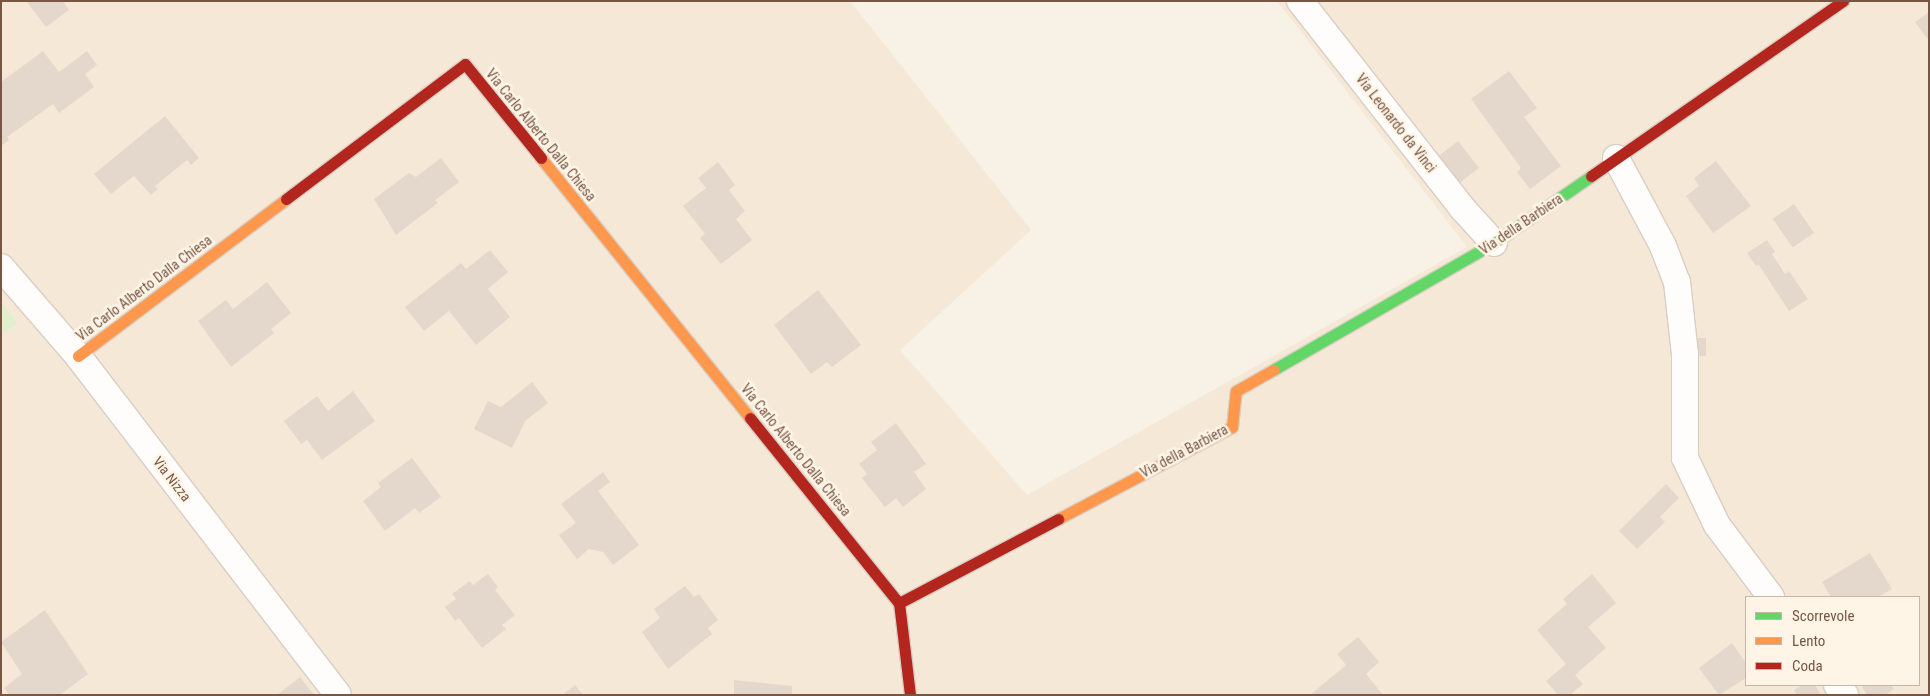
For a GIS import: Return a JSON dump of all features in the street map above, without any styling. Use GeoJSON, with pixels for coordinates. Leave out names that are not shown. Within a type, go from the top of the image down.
{"type":"FeatureCollection","features":[{"type":"Feature","properties":{"kind":"street","name":"Via Leonardo da Vinci"},"geometry":{"type":"LineString","coordinates":[[1300,1],[1463,209],[1494,243]]}},
{"type":"Feature","properties":{"kind":"street","name":"Via della Barbiera"},"geometry":{"type":"LineString","coordinates":[[899,603],[1232,427],[1236,391],[1494,243],[1843,1]]}},
{"type":"Feature","properties":{"kind":"street","name":"Via Carlo Alberto Dalla Chiesa"},"geometry":{"type":"LineString","coordinates":[[78,356],[465,64],[899,603]]}},
{"type":"Feature","properties":{"kind":"street"},"geometry":{"type":"LineString","coordinates":[[1616,158],[1663,246],[1677,282],[1685,354],[1685,458],[1717,525],[1771,596]]}},
{"type":"Feature","properties":{"kind":"street","name":"Via Nizza"},"geometry":{"type":"LineString","coordinates":[[1,267],[78,356],[338,695]]}},
{"type":"Feature","properties":{"kind":"street"},"geometry":{"type":"LineString","coordinates":[[899,603],[910,695]]}},
{"type":"Feature","properties":{"kind":"shaded area"},"geometry":{"type":"Polygon","coordinates":[[[1,1],[850,1],[1031,230],[900,350],[1027,495],[1467,247],[1277,1],[1929,1],[1929,695],[1,695],[1,335],[18,324],[1,301],[1,1]]]}},
{"type":"Feature","properties":{"kind":"green space"},"geometry":{"type":"Polygon","coordinates":[[[1,301],[18,324],[1,335],[1,301]]]}},
{"type":"Feature","properties":{"kind":"building"},"geometry":{"type":"Polygon","coordinates":[[[26,1],[63,1],[69,10],[46,27],[26,1]]]}},
{"type":"Feature","properties":{"kind":"building"},"geometry":{"type":"Polygon","coordinates":[[[1929,12],[1929,41],[1915,22],[1929,12]]]}},
{"type":"Feature","properties":{"kind":"building"},"geometry":{"type":"Polygon","coordinates":[[[43,51],[59,72],[87,51],[97,65],[85,74],[94,87],[59,113],[53,104],[7,137],[9,140],[1,146],[1,82],[43,51]]]}},
{"type":"Feature","properties":{"kind":"building"},"geometry":{"type":"Polygon","coordinates":[[[1509,71],[1537,108],[1524,117],[1561,166],[1530,189],[1517,172],[1521,168],[1471,99],[1509,71]]]}},
{"type":"Feature","properties":{"kind":"building"},"geometry":{"type":"Polygon","coordinates":[[[165,116],[199,158],[191,165],[187,160],[155,186],[158,189],[151,195],[134,176],[111,194],[94,174],[165,116]]]}},
{"type":"Feature","properties":{"kind":"building"},"geometry":{"type":"Polygon","coordinates":[[[1458,141],[1479,168],[1458,184],[1438,157],[1458,141]]]}},
{"type":"Feature","properties":{"kind":"building"},"geometry":{"type":"Polygon","coordinates":[[[441,158],[459,182],[435,200],[438,203],[396,235],[374,199],[409,173],[416,177],[441,158]]]}},
{"type":"Feature","properties":{"kind":"building"},"geometry":{"type":"Polygon","coordinates":[[[1716,161],[1751,206],[1713,233],[1686,196],[1699,186],[1694,178],[1716,161]]]}},
{"type":"Feature","properties":{"kind":"building"},"geometry":{"type":"Polygon","coordinates":[[[718,162],[735,185],[729,190],[745,211],[736,219],[752,240],[721,264],[700,238],[705,234],[683,206],[706,188],[698,178],[718,162]]]}},
{"type":"Feature","properties":{"kind":"building"},"geometry":{"type":"Polygon","coordinates":[[[1794,204],[1814,233],[1793,248],[1773,219],[1794,204]]]}},
{"type":"Feature","properties":{"kind":"building"},"geometry":{"type":"Polygon","coordinates":[[[1767,240],[1775,252],[1772,254],[1785,274],[1789,271],[1808,299],[1789,311],[1759,265],[1756,266],[1747,253],[1767,240]]]}},
{"type":"Feature","properties":{"kind":"building"},"geometry":{"type":"Polygon","coordinates":[[[490,250],[508,272],[488,289],[510,317],[476,345],[449,311],[424,331],[405,307],[461,263],[466,269],[490,250]]]}},
{"type":"Feature","properties":{"kind":"building"},"geometry":{"type":"Polygon","coordinates":[[[267,282],[291,313],[271,329],[274,333],[231,367],[198,321],[226,300],[233,309],[267,282]]]}},
{"type":"Feature","properties":{"kind":"building"},"geometry":{"type":"Polygon","coordinates":[[[818,290],[861,345],[832,367],[827,362],[811,374],[774,325],[818,290]]]}},
{"type":"Feature","properties":{"kind":"building"},"geometry":{"type":"Polygon","coordinates":[[[1693,338],[1706,338],[1706,356],[1693,356],[1693,338]]]}},
{"type":"Feature","properties":{"kind":"building"},"geometry":{"type":"Polygon","coordinates":[[[532,382],[548,403],[526,420],[512,448],[474,429],[488,401],[501,407],[532,382]]]}},
{"type":"Feature","properties":{"kind":"building"},"geometry":{"type":"Polygon","coordinates":[[[353,391],[375,421],[322,460],[307,440],[301,444],[284,421],[317,396],[328,411],[353,391]]]}},
{"type":"Feature","properties":{"kind":"building"},"geometry":{"type":"Polygon","coordinates":[[[896,423],[926,464],[914,472],[926,489],[903,507],[896,498],[885,507],[862,478],[867,474],[859,464],[877,450],[871,442],[896,423]]]}},
{"type":"Feature","properties":{"kind":"building"},"geometry":{"type":"Polygon","coordinates":[[[412,458],[441,497],[419,513],[415,508],[385,531],[363,501],[381,487],[378,483],[412,458]]]}},
{"type":"Feature","properties":{"kind":"building"},"geometry":{"type":"Polygon","coordinates":[[[603,472],[610,482],[598,491],[639,545],[613,565],[603,552],[589,549],[577,559],[559,535],[576,523],[561,504],[603,472]]]}},
{"type":"Feature","properties":{"kind":"building"},"geometry":{"type":"Polygon","coordinates":[[[1666,484],[1679,498],[1660,517],[1665,522],[1637,549],[1619,531],[1666,484]]]}},
{"type":"Feature","properties":{"kind":"building"},"geometry":{"type":"Polygon","coordinates":[[[1870,553],[1892,589],[1880,596],[1830,596],[1822,582],[1870,553]]]}},
{"type":"Feature","properties":{"kind":"building"},"geometry":{"type":"Polygon","coordinates":[[[488,574],[498,587],[495,590],[515,615],[502,625],[506,629],[482,648],[459,618],[455,621],[445,607],[456,599],[452,594],[470,581],[473,585],[488,574]]]}},
{"type":"Feature","properties":{"kind":"building"},"geometry":{"type":"Polygon","coordinates":[[[1592,574],[1616,603],[1588,627],[1606,648],[1575,675],[1583,684],[1570,695],[1558,695],[1546,681],[1566,664],[1537,630],[1567,604],[1563,599],[1592,574]]]}},
{"type":"Feature","properties":{"kind":"building"},"geometry":{"type":"Polygon","coordinates":[[[685,586],[694,597],[699,594],[718,620],[708,628],[712,634],[668,669],[642,632],[660,618],[654,609],[685,586]]]}},
{"type":"Feature","properties":{"kind":"building"},"geometry":{"type":"Polygon","coordinates":[[[45,610],[88,674],[60,695],[9,695],[4,688],[22,674],[1,642],[45,610]]]}},
{"type":"Feature","properties":{"kind":"building"},"geometry":{"type":"Polygon","coordinates":[[[1358,637],[1379,662],[1366,674],[1383,695],[1310,695],[1346,665],[1337,654],[1358,637]]]}},
{"type":"Feature","properties":{"kind":"building"},"geometry":{"type":"Polygon","coordinates":[[[1732,643],[1745,662],[1745,679],[1719,695],[1699,668],[1732,643]]]}},
{"type":"Feature","properties":{"kind":"building"},"geometry":{"type":"Polygon","coordinates":[[[300,677],[314,695],[277,695],[300,677]]]}},
{"type":"Feature","properties":{"kind":"building"},"geometry":{"type":"Polygon","coordinates":[[[734,680],[792,686],[792,695],[734,695],[734,680]]]}},
{"type":"Feature","properties":{"kind":"building"},"geometry":{"type":"Polygon","coordinates":[[[575,685],[583,695],[562,695],[575,685]]]}},
{"type":"Feature","properties":{"kind":"building"},"geometry":{"type":"Polygon","coordinates":[[[1801,686],[1816,686],[1821,695],[1797,695],[1794,690],[1801,686]]]}},
{"type":"Feature","properties":{"kind":"building"},"geometry":{"type":"Polygon","coordinates":[[[1862,686],[1892,686],[1894,689],[1885,695],[1867,695],[1862,686]]]}},
{"type":"Feature","properties":{"kind":"traffic: fast"},"geometry":{"type":"LineString","coordinates":[[1273,370],[1494,243],[1591,176]]}},
{"type":"Feature","properties":{"kind":"traffic: slow"},"geometry":{"type":"LineString","coordinates":[[541,158],[750,418]]}},
{"type":"Feature","properties":{"kind":"traffic: slow"},"geometry":{"type":"LineString","coordinates":[[78,356],[286,199]]}},
{"type":"Feature","properties":{"kind":"traffic: slow"},"geometry":{"type":"LineString","coordinates":[[1058,519],[1232,427],[1236,391],[1273,370]]}},
{"type":"Feature","properties":{"kind":"traffic: jam"},"geometry":{"type":"LineString","coordinates":[[1591,176],[1843,1]]}},
{"type":"Feature","properties":{"kind":"traffic: jam"},"geometry":{"type":"LineString","coordinates":[[286,199],[465,64],[541,158]]}},
{"type":"Feature","properties":{"kind":"traffic: jam"},"geometry":{"type":"LineString","coordinates":[[750,418],[899,603]]}},
{"type":"Feature","properties":{"kind":"traffic: jam"},"geometry":{"type":"LineString","coordinates":[[910,695],[899,603],[1058,519]]}}]}
